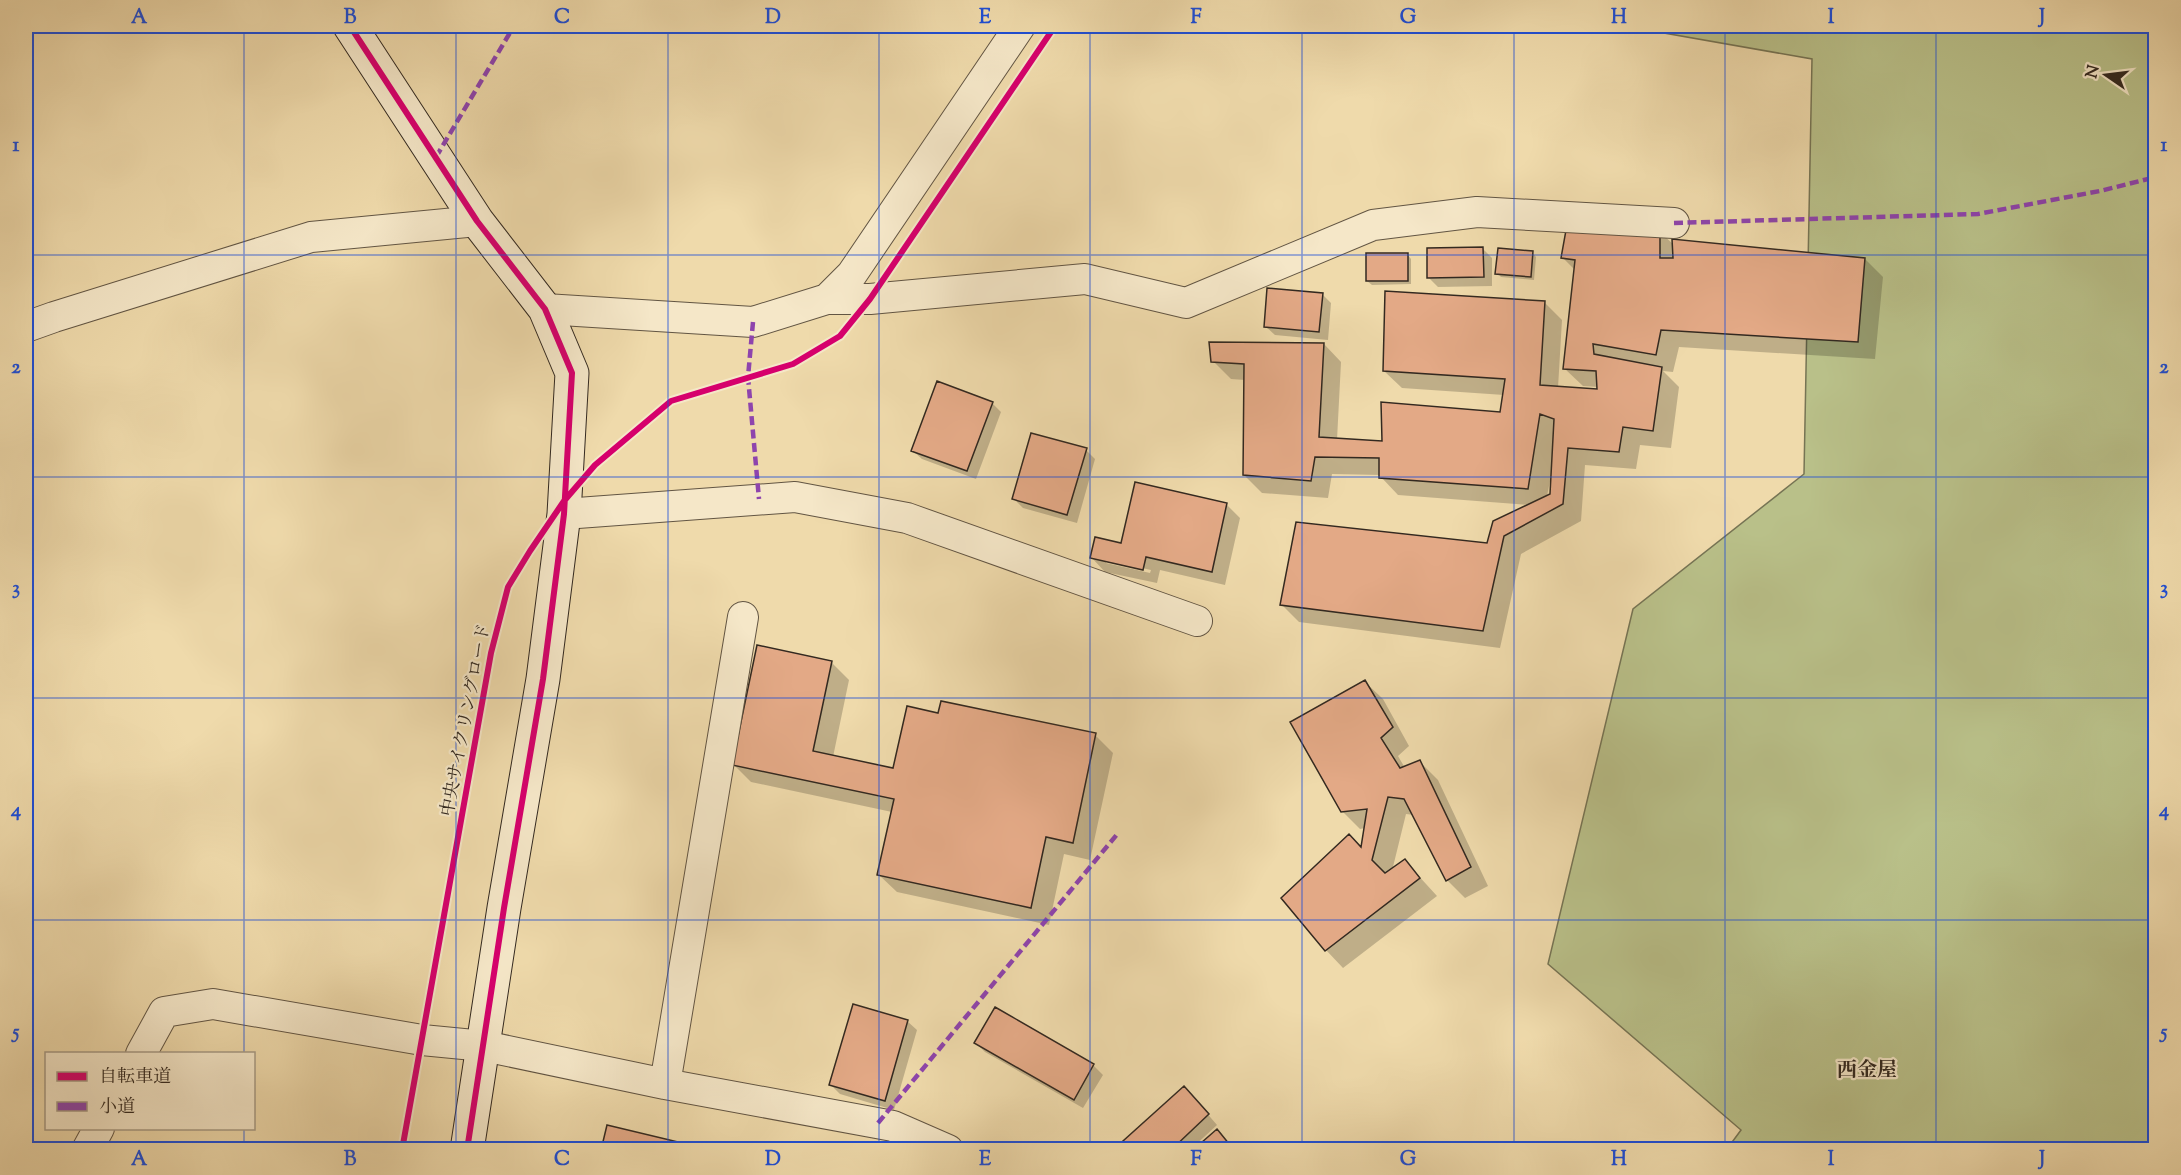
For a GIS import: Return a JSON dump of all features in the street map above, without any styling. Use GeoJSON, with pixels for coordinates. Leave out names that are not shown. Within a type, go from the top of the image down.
{"type":"FeatureCollection","features":[{"type":"Feature","properties":{"kind":"street"},"geometry":{"type":"LineString","coordinates":[[350,26],[477,221],[545,309],[572,373],[564,514],[543,679],[504,908],[467,1149]]}},
{"type":"Feature","properties":{"kind":"street"},"geometry":{"type":"LineString","coordinates":[[826,299],[852,274],[1020,26]]}},
{"type":"Feature","properties":{"kind":"street"},"geometry":{"type":"LineString","coordinates":[[545,309],[753,322],[826,299],[870,298],[1085,279],[1186,303],[1374,225],[1477,212],[1674,223]]}},
{"type":"Feature","properties":{"kind":"street"},"geometry":{"type":"LineString","coordinates":[[26,327],[54,316],[311,237],[477,221]]}},
{"type":"Feature","properties":{"kind":"street"},"geometry":{"type":"LineString","coordinates":[[564,514],[795,497],[907,518],[1197,621]]}},
{"type":"Feature","properties":{"kind":"street"},"geometry":{"type":"LineString","coordinates":[[665,1084],[742,618]]}},
{"type":"Feature","properties":{"kind":"street"},"geometry":{"type":"LineString","coordinates":[[142,1052],[164,1012],[213,1004],[422,1040],[484,1046],[665,1084],[892,1126],[948,1149]]}},
{"type":"Feature","properties":{"kind":"street"},"geometry":{"type":"LineString","coordinates":[[87,1149],[98,1130]]}},
{"type":"Feature","properties":{"kind":"path"},"geometry":{"type":"LineString","coordinates":[[737,380],[748,377]]}},
{"type":"Feature","properties":{"kind":"green space"},"geometry":{"type":"Polygon","coordinates":[[[1624,26],[2155,26],[2155,1149],[1727,1149],[1741,1130],[1548,964],[1633,609],[1804,474],[1812,59],[1624,26]]]}},
{"type":"Feature","properties":{"kind":"building"},"geometry":{"type":"Polygon","coordinates":[[[1568,219],[1660,229],[1660,258],[1673,258],[1672,239],[1865,258],[1858,342],[1661,330],[1656,355],[1593,344],[1594,354],[1662,367],[1653,431],[1623,427],[1619,452],[1568,448],[1563,504],[1504,536],[1483,631],[1280,605],[1296,522],[1487,543],[1493,521],[1550,494],[1554,419],[1540,414],[1528,489],[1379,478],[1379,458],[1315,457],[1311,481],[1243,475],[1244,364],[1211,362],[1209,342],[1324,343],[1319,437],[1382,441],[1381,402],[1500,412],[1505,379],[1383,371],[1385,291],[1545,301],[1540,385],[1597,389],[1596,371],[1563,369],[1575,260],[1561,258],[1568,219]]]}},
{"type":"Feature","properties":{"kind":"building"},"geometry":{"type":"Polygon","coordinates":[[[1483,247],[1484,277],[1427,278],[1427,248],[1483,247]]]}},
{"type":"Feature","properties":{"kind":"building"},"geometry":{"type":"Polygon","coordinates":[[[1498,248],[1533,251],[1531,277],[1495,274],[1498,248]]]}},
{"type":"Feature","properties":{"kind":"building"},"geometry":{"type":"Polygon","coordinates":[[[1366,253],[1408,253],[1408,281],[1366,281],[1366,253]]]}},
{"type":"Feature","properties":{"kind":"building"},"geometry":{"type":"Polygon","coordinates":[[[1267,288],[1323,293],[1319,332],[1264,327],[1267,288]]]}},
{"type":"Feature","properties":{"kind":"building"},"geometry":{"type":"Polygon","coordinates":[[[937,381],[993,402],[967,471],[911,451],[937,381]]]}},
{"type":"Feature","properties":{"kind":"building"},"geometry":{"type":"Polygon","coordinates":[[[1031,433],[1087,448],[1067,515],[1012,499],[1031,433]]]}},
{"type":"Feature","properties":{"kind":"building"},"geometry":{"type":"Polygon","coordinates":[[[1135,482],[1227,503],[1212,572],[1146,557],[1143,570],[1090,558],[1095,537],[1121,543],[1135,482]]]}},
{"type":"Feature","properties":{"kind":"building"},"geometry":{"type":"Polygon","coordinates":[[[757,645],[832,661],[813,751],[893,768],[907,706],[938,713],[941,701],[1096,733],[1073,843],[1046,837],[1031,908],[877,875],[894,799],[732,765],[757,645]]]}},
{"type":"Feature","properties":{"kind":"building"},"geometry":{"type":"Polygon","coordinates":[[[1365,680],[1393,727],[1381,738],[1400,768],[1420,760],[1471,867],[1446,881],[1404,799],[1388,797],[1372,860],[1385,873],[1405,859],[1420,878],[1325,951],[1281,898],[1349,834],[1361,847],[1367,809],[1341,812],[1290,722],[1365,680]]]}},
{"type":"Feature","properties":{"kind":"building"},"geometry":{"type":"Polygon","coordinates":[[[853,1004],[908,1020],[885,1101],[829,1085],[853,1004]]]}},
{"type":"Feature","properties":{"kind":"building"},"geometry":{"type":"Polygon","coordinates":[[[995,1007],[1094,1064],[1074,1100],[974,1043],[995,1007]]]}},
{"type":"Feature","properties":{"kind":"building"},"geometry":{"type":"Polygon","coordinates":[[[1184,1086],[1209,1114],[1171,1150],[1113,1150],[1184,1086]]]}},
{"type":"Feature","properties":{"kind":"building"},"geometry":{"type":"Polygon","coordinates":[[[607,1125],[699,1147],[698,1150],[601,1150],[607,1125]]]}},
{"type":"Feature","properties":{"kind":"building"},"geometry":{"type":"Polygon","coordinates":[[[1217,1129],[1234,1150],[1193,1150],[1217,1129]]]}},
{"type":"Feature","properties":{"kind":"marked path"},"geometry":{"type":"LineString","coordinates":[[436,157],[514,26]]}},
{"type":"Feature","properties":{"kind":"marked path"},"geometry":{"type":"LineString","coordinates":[[1674,223],[1978,214],[2100,191],[2156,177]]}},
{"type":"Feature","properties":{"kind":"marked path"},"geometry":{"type":"LineString","coordinates":[[753,322],[748,377],[759,499]]}},
{"type":"Feature","properties":{"kind":"marked path"},"geometry":{"type":"LineString","coordinates":[[878,1123],[1119,832]]}},
{"type":"Feature","properties":{"kind":"cycle path"},"geometry":{"type":"LineString","coordinates":[[350,26],[477,221],[545,309],[572,373],[564,514],[543,679],[504,908],[467,1150]]}},
{"type":"Feature","properties":{"kind":"cycle path","name":"中央サイクリングロード"},"geometry":{"type":"LineString","coordinates":[[402,1150],[491,653],[508,587],[564,501],[595,465],[671,401],[793,364],[840,336],[870,299],[1055,26]]}},
{"type":"Feature","properties":{"kind":"district","name":"西金屋"},"geometry":{"type":"Point","coordinates":[1867,1069]}}]}
